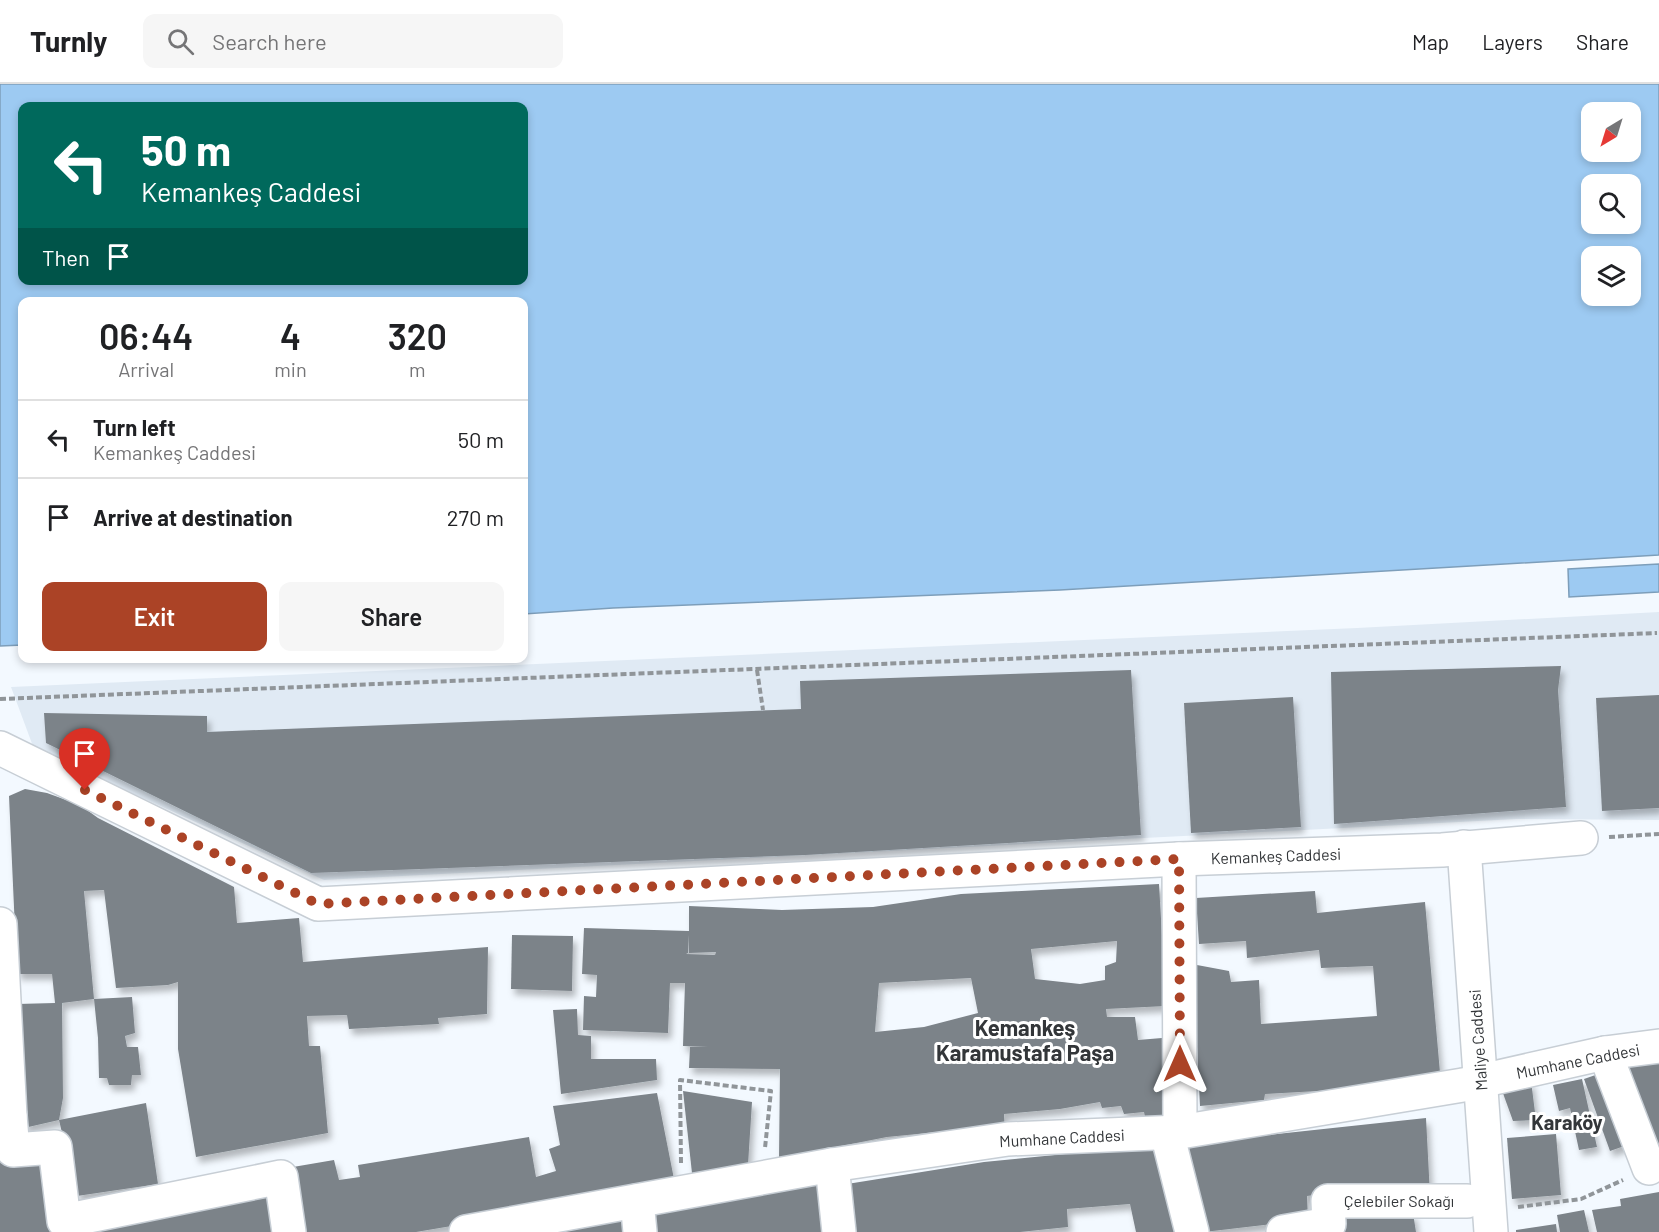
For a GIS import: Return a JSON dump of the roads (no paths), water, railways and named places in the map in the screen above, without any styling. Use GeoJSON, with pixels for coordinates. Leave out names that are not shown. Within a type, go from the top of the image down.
{"type":"FeatureCollection","features":[{"type":"Feature","properties":{"kind":"street","name":"Kemankeş Caddesi"},"geometry":{"type":"LineString","coordinates":[[0,748],[318,904],[1179,859],[1453,849],[1581,838]]}},
{"type":"Feature","properties":{"kind":"street","name":"Maliye Caddesi"},"geometry":{"type":"LineString","coordinates":[[1453,849],[1472,1083],[1480,1219]]}},
{"type":"Feature","properties":{"kind":"street"},"geometry":{"type":"LineString","coordinates":[[1179,859],[1174,1132],[1192,1232]]}},
{"type":"Feature","properties":{"kind":"street"},"geometry":{"type":"LineString","coordinates":[[0,924],[5,1116],[13,1150],[55,1148],[64,1221],[281,1177],[289,1232]]}},
{"type":"Feature","properties":{"kind":"street","name":"Mumhane Caddesi"},"geometry":{"type":"LineString","coordinates":[[466,1232],[639,1217],[681,1193],[832,1165],[1008,1139],[1174,1132],[1472,1083],[1605,1053],[1659,1046]]}},
{"type":"Feature","properties":{"kind":"street"},"geometry":{"type":"LineString","coordinates":[[1605,1053],[1649,1168]]}},
{"type":"Feature","properties":{"kind":"street"},"geometry":{"type":"LineString","coordinates":[[832,1165],[839,1232]]}},
{"type":"Feature","properties":{"kind":"street","name":"Çelebiler Sokağı"},"geometry":{"type":"LineString","coordinates":[[1283,1232],[1329,1224],[1328,1201],[1480,1219]]}},
{"type":"Feature","properties":{"kind":"water"},"geometry":{"type":"Polygon","coordinates":[[[0,84],[1659,84],[1659,555],[1060,590],[613,608],[528,614],[528,297],[18,297],[18,645],[0,646],[0,84]]]}},
{"type":"Feature","properties":{"kind":"water"},"geometry":{"type":"Polygon","coordinates":[[[1659,564],[1659,592],[1569,597],[1568,569],[1659,564]]]}},
{"type":"Feature","properties":{"kind":"district","name":"Kemankeş Karamustafa Paşa"},"geometry":{"type":"Point","coordinates":[1025,1040]}},
{"type":"Feature","properties":{"kind":"district","name":"Karaköy"},"geometry":{"type":"Point","coordinates":[1567,1123]}}]}
